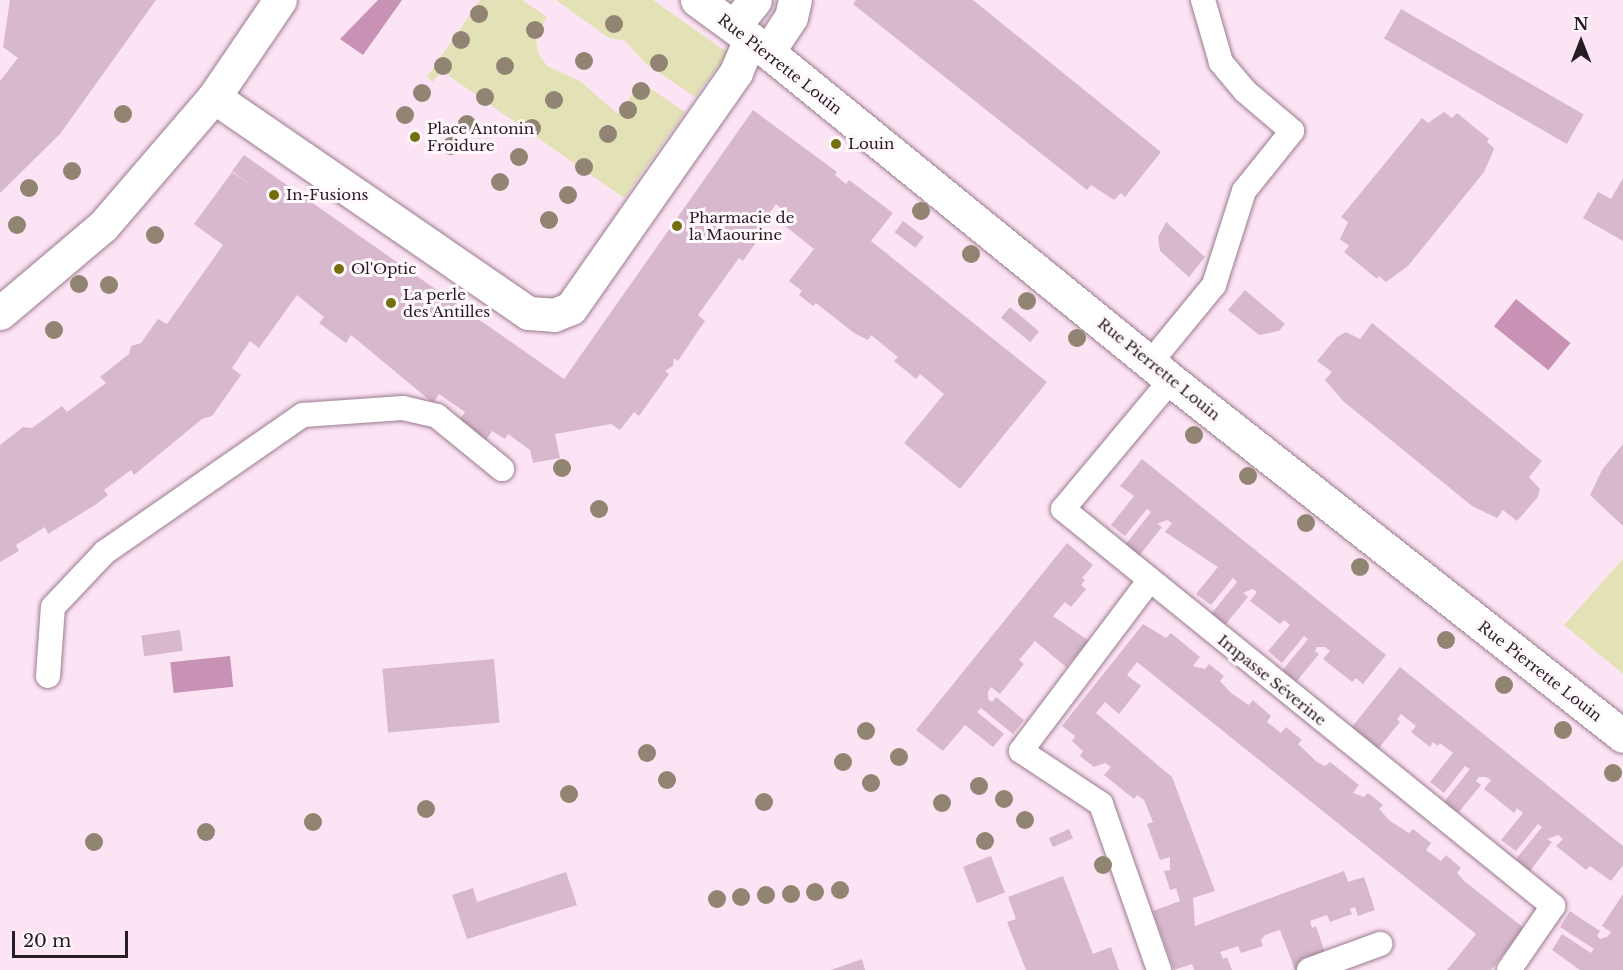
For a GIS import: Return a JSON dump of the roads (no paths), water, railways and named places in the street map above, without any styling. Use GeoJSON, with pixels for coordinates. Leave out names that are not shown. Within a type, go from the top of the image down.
{"type":"FeatureCollection","features":[{"type":"Feature","properties":{"kind":"street"},"geometry":{"type":"LineString","coordinates":[[0,313],[102,226],[214,96],[280,0]]}},
{"type":"Feature","properties":{"kind":"street","name":"Rue Pierrette Louin"},"geometry":{"type":"LineString","coordinates":[[697,0],[751,39],[1160,372],[1623,736]]}},
{"type":"Feature","properties":{"kind":"street"},"geometry":{"type":"LineString","coordinates":[[214,96],[528,313],[554,315],[571,308],[736,72],[751,39],[755,0]]}},
{"type":"Feature","properties":{"kind":"street"},"geometry":{"type":"LineString","coordinates":[[751,39],[791,17],[795,0]]}},
{"type":"Feature","properties":{"kind":"lane"},"geometry":{"type":"LineString","coordinates":[[1160,372],[1214,285],[1244,191],[1292,131],[1245,91],[1221,62],[1203,0]]}},
{"type":"Feature","properties":{"kind":"lane","name":"Impasse Séverine"},"geometry":{"type":"LineString","coordinates":[[1160,372],[1063,508],[1149,581],[1553,906],[1509,970]]}},
{"type":"Feature","properties":{"kind":"lane"},"geometry":{"type":"LineString","coordinates":[[48,676],[53,607],[105,552],[303,415],[403,408],[437,416],[502,469]]}},
{"type":"Feature","properties":{"kind":"lane"},"geometry":{"type":"LineString","coordinates":[[1149,581],[1022,751],[1101,804],[1159,970]]}},
{"type":"Feature","properties":{"kind":"lane"},"geometry":{"type":"LineString","coordinates":[[1309,970],[1380,944]]}},
{"type":"Feature","properties":{"kind":"place","name":"Place Antonin Froidure"},"geometry":{"type":"Point","coordinates":[415,137]}},
{"type":"Feature","properties":{"kind":"place","name":"Louin"},"geometry":{"type":"Point","coordinates":[836,144]}},
{"type":"Feature","properties":{"kind":"place","name":"In-Fusions"},"geometry":{"type":"Point","coordinates":[274,195]}},
{"type":"Feature","properties":{"kind":"place","name":"Pharmacie de la Maourine"},"geometry":{"type":"Point","coordinates":[677,226]}},
{"type":"Feature","properties":{"kind":"place","name":"Ol'Optic"},"geometry":{"type":"Point","coordinates":[339,269]}},
{"type":"Feature","properties":{"kind":"place","name":"La perle des Antilles"},"geometry":{"type":"Point","coordinates":[391,303]}}]}
